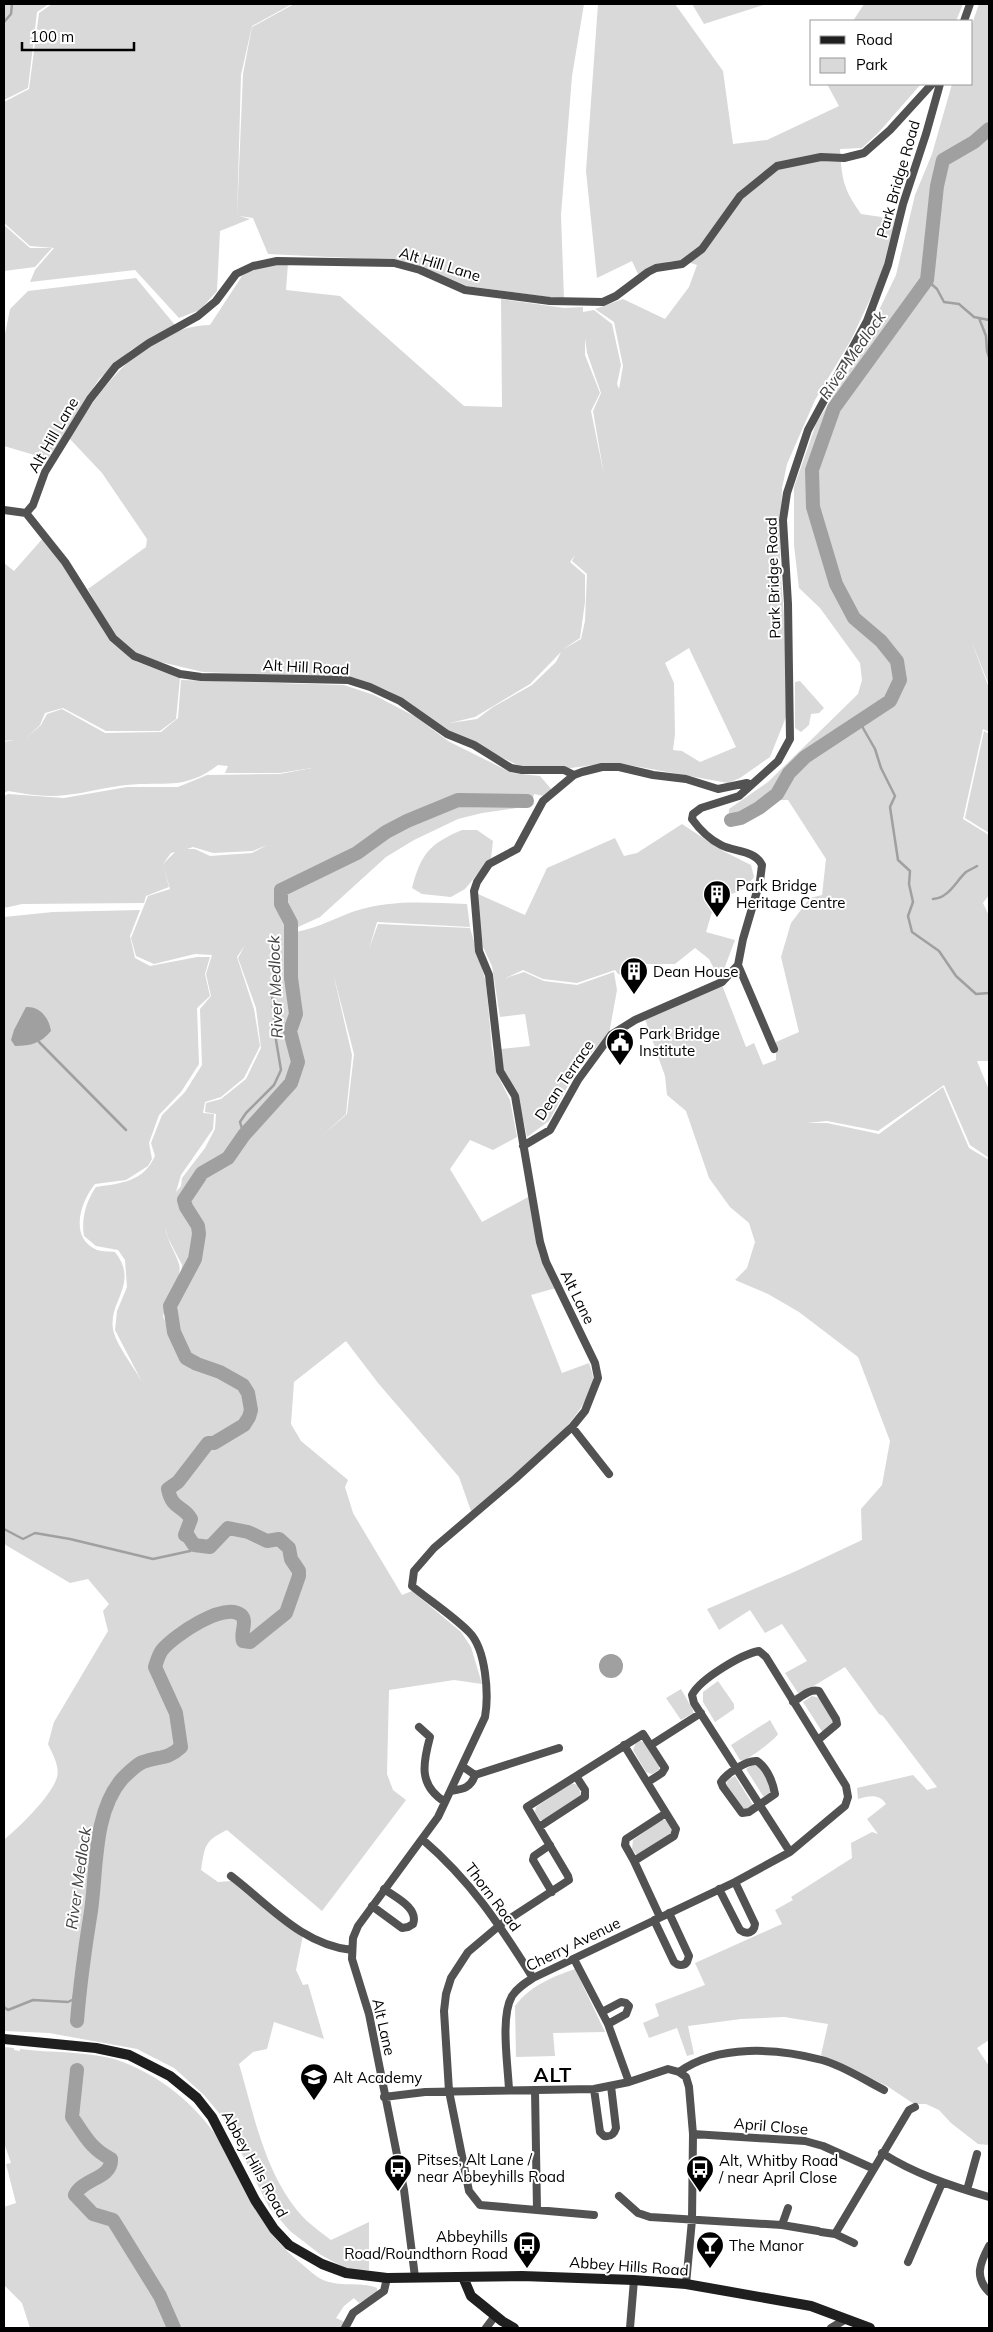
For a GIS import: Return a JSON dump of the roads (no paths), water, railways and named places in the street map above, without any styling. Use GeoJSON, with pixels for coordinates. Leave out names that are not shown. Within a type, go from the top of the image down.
{"type":"FeatureCollection","features":[{"type":"Feature","properties":{"kind":"main road","name":"Abbey Hills Road"},"geometry":{"type":"LineString","coordinates":[[4,2039],[96,2048],[129,2055],[170,2076],[196,2098],[212,2116],[255,2200],[274,2229],[289,2245],[322,2264],[346,2274],[387,2278],[522,2276],[686,2284],[808,2306],[870,2328]]}},
{"type":"Feature","properties":{"kind":"main road"},"geometry":{"type":"LineString","coordinates":[[463,2277],[471,2296],[495,2316],[514,2328]]}},
{"type":"Feature","properties":{"kind":"street"},"geometry":{"type":"LineString","coordinates":[[964,20],[970,4]]}},
{"type":"Feature","properties":{"kind":"street","name":"Alt Hill Lane"},"geometry":{"type":"LineString","coordinates":[[26,513],[32,505],[45,472],[90,399],[116,366],[149,343],[198,316],[216,301],[236,274],[254,266],[277,261],[394,263],[420,270],[465,290],[550,301],[602,302],[616,296],[648,272],[656,268],[682,264],[702,249],[740,196],[777,166],[821,157],[844,158],[864,153],[890,130],[931,85]]}},
{"type":"Feature","properties":{"kind":"street","name":"Park Bridge Road"},"geometry":{"type":"LineString","coordinates":[[750,784],[778,761],[790,739],[788,604],[783,520],[787,493],[808,430],[867,321],[885,273],[906,195],[940,85]]}},
{"type":"Feature","properties":{"kind":"street"},"geometry":{"type":"LineString","coordinates":[[4,510],[26,513]]}},
{"type":"Feature","properties":{"kind":"street","name":"Alt Hill Road"},"geometry":{"type":"LineString","coordinates":[[26,513],[65,562],[113,638],[134,656],[180,674],[201,677],[348,680],[370,687],[400,701],[447,734],[474,745],[511,768],[522,770],[564,770],[574,776]]}},
{"type":"Feature","properties":{"kind":"street"},"geometry":{"type":"LineString","coordinates":[[574,776],[602,767],[619,767],[652,775],[692,780],[718,789],[746,783],[750,784]]}},
{"type":"Feature","properties":{"kind":"street","name":"Alt Lane"},"geometry":{"type":"LineString","coordinates":[[415,2277],[404,2190],[369,2014],[354,1968],[352,1950],[358,1926],[438,1816],[485,1717],[487,1703],[484,1670],[479,1652],[470,1633],[412,1586],[414,1571],[434,1548],[515,1479],[572,1427],[585,1411],[598,1378],[598,1371],[546,1262],[540,1242],[515,1096],[500,1071],[489,975],[479,950],[474,890],[489,864],[517,850],[543,801],[574,776]]}},
{"type":"Feature","properties":{"kind":"street"},"geometry":{"type":"LineString","coordinates":[[750,784],[734,798],[701,808],[693,814],[692,819],[699,829],[722,846],[754,856],[762,865],[760,881],[743,939],[738,965],[774,1049]]}},
{"type":"Feature","properties":{"kind":"street","name":"Dean Terrace"},"geometry":{"type":"LineString","coordinates":[[523,1146],[550,1130],[578,1080],[611,1035],[635,1020],[722,982],[738,965]]}},
{"type":"Feature","properties":{"kind":"street"},"geometry":{"type":"LineString","coordinates":[[572,1427],[609,1474]]}},
{"type":"Feature","properties":{"kind":"street","name":"Cherry Avenue"},"geometry":{"type":"LineString","coordinates":[[509,2090],[508,2008],[517,1990],[533,1978],[735,1882],[790,1852],[845,1806],[848,1798],[846,1786],[766,1657],[759,1652],[749,1653],[702,1683],[692,1695],[694,1703],[701,1713]]}},
{"type":"Feature","properties":{"kind":"street"},"geometry":{"type":"LineString","coordinates":[[793,1702],[810,1691],[819,1691],[836,1719],[837,1724],[818,1740]]}},
{"type":"Feature","properties":{"kind":"street"},"geometry":{"type":"LineString","coordinates":[[651,1745],[701,1713],[790,1852]]}},
{"type":"Feature","properties":{"kind":"street"},"geometry":{"type":"LineString","coordinates":[[419,1727],[430,1737],[423,1762],[423,1771],[429,1787],[445,1802]]}},
{"type":"Feature","properties":{"kind":"street"},"geometry":{"type":"LineString","coordinates":[[594,2215],[480,2205],[469,2191],[449,2091],[444,2011],[446,1994],[451,1978],[468,1952],[500,1925],[566,1883],[569,1878],[527,1807],[643,1734],[665,1768],[662,1773],[648,1782]]}},
{"type":"Feature","properties":{"kind":"street"},"geometry":{"type":"LineString","coordinates":[[624,1745],[676,1829],[674,1836],[634,1861]]}},
{"type":"Feature","properties":{"kind":"street"},"geometry":{"type":"LineString","coordinates":[[451,1791],[468,1787],[475,1775],[559,1748]]}},
{"type":"Feature","properties":{"kind":"street"},"geometry":{"type":"LineString","coordinates":[[752,1761],[762,1764],[774,1784],[775,1794],[749,1812],[742,1813],[722,1787],[722,1780],[737,1769],[752,1761]]}},
{"type":"Feature","properties":{"kind":"street"},"geometry":{"type":"LineString","coordinates":[[462,1766],[475,1775]]}},
{"type":"Feature","properties":{"kind":"street"},"geometry":{"type":"LineString","coordinates":[[539,1827],[585,1797],[585,1790],[576,1776]]}},
{"type":"Feature","properties":{"kind":"street"},"geometry":{"type":"LineString","coordinates":[[666,1813],[626,1839],[625,1845],[634,1861],[674,1962],[678,1965],[684,1965],[689,1956],[670,1913]]}},
{"type":"Feature","properties":{"kind":"street","name":"Thorn Road"},"geometry":{"type":"LineString","coordinates":[[422,1839],[472,1887],[500,1925],[533,1978]]}},
{"type":"Feature","properties":{"kind":"street"},"geometry":{"type":"LineString","coordinates":[[550,1845],[534,1856],[533,1860],[552,1892]]}},
{"type":"Feature","properties":{"kind":"street"},"geometry":{"type":"LineString","coordinates":[[231,1876],[252,1892],[268,1908],[313,1939],[331,1947],[352,1950]]}},
{"type":"Feature","properties":{"kind":"street"},"geometry":{"type":"LineString","coordinates":[[719,1889],[740,1930],[745,1933],[750,1932],[754,1930],[754,1924],[735,1882]]}},
{"type":"Feature","properties":{"kind":"street"},"geometry":{"type":"LineString","coordinates":[[372,1906],[402,1928],[408,1928],[413,1924],[415,1916],[412,1910],[384,1889]]}},
{"type":"Feature","properties":{"kind":"street"},"geometry":{"type":"LineString","coordinates":[[574,1958],[608,2024],[629,2082]]}},
{"type":"Feature","properties":{"kind":"street"},"geometry":{"type":"LineString","coordinates":[[602,2012],[621,2002],[629,2006],[626,2014],[608,2024]]}},
{"type":"Feature","properties":{"kind":"street"},"geometry":{"type":"LineString","coordinates":[[678,2072],[693,2062],[737,2051],[787,2054],[823,2060],[884,2090]]}},
{"type":"Feature","properties":{"kind":"street"},"geometry":{"type":"LineString","coordinates":[[384,2097],[449,2091],[594,2089],[629,2082],[668,2069],[678,2072],[686,2077],[689,2087],[693,2134],[692,2220],[686,2284]]}},
{"type":"Feature","properties":{"kind":"street"},"geometry":{"type":"LineString","coordinates":[[594,2089],[600,2132],[604,2136],[609,2137],[614,2134],[616,2128],[611,2086]]}},
{"type":"Feature","properties":{"kind":"street"},"geometry":{"type":"LineString","coordinates":[[536,2090],[537,2210]]}},
{"type":"Feature","properties":{"kind":"street"},"geometry":{"type":"LineString","coordinates":[[835,2234],[872,2168],[909,2110],[915,2107]]}},
{"type":"Feature","properties":{"kind":"street","name":"April Close"},"geometry":{"type":"LineString","coordinates":[[693,2134],[805,2141],[823,2146],[872,2168]]}},
{"type":"Feature","properties":{"kind":"street"},"geometry":{"type":"LineString","coordinates":[[882,2153],[904,2168],[916,2170],[942,2183],[989,2197]]}},
{"type":"Feature","properties":{"kind":"street"},"geometry":{"type":"LineString","coordinates":[[967,2190],[978,2154]]}},
{"type":"Feature","properties":{"kind":"street"},"geometry":{"type":"LineString","coordinates":[[908,2262],[942,2183]]}},
{"type":"Feature","properties":{"kind":"street"},"geometry":{"type":"LineString","coordinates":[[619,2196],[638,2213],[650,2217],[782,2225],[835,2234],[854,2243]]}},
{"type":"Feature","properties":{"kind":"street"},"geometry":{"type":"LineString","coordinates":[[782,2225],[788,2208]]}},
{"type":"Feature","properties":{"kind":"street"},"geometry":{"type":"LineString","coordinates":[[989,2246],[980,2265],[980,2278],[989,2292]]}},
{"type":"Feature","properties":{"kind":"street"},"geometry":{"type":"LineString","coordinates":[[345,2328],[353,2312],[384,2291],[387,2278]]}},
{"type":"Feature","properties":{"kind":"street"},"geometry":{"type":"LineString","coordinates":[[630,2328],[634,2280]]}},
{"type":"Feature","properties":{"kind":"street"},"geometry":{"type":"LineString","coordinates":[[486,2328],[495,2316]]}},
{"type":"Feature","properties":{"kind":"street"},"geometry":{"type":"LineString","coordinates":[[832,2328],[846,2319]]}},
{"type":"Feature","properties":{"kind":"waterway"},"geometry":{"type":"LineString","coordinates":[[4,22],[11,14],[12,4]]}},
{"type":"Feature","properties":{"kind":"waterway","name":"River Medlock"},"geometry":{"type":"LineString","coordinates":[[731,820],[741,818],[759,808],[777,794],[789,773],[805,757],[890,701],[900,680],[897,661],[881,641],[854,618],[836,584],[813,507],[812,470],[834,408],[927,280],[937,186],[943,160],[974,142],[989,129]]}},
{"type":"Feature","properties":{"kind":"waterway"},"geometry":{"type":"LineString","coordinates":[[927,280],[937,289],[944,302],[959,304],[974,317],[989,320]]}},
{"type":"Feature","properties":{"kind":"waterway"},"geometry":{"type":"LineString","coordinates":[[979,318],[986,336],[989,357]]}},
{"type":"Feature","properties":{"kind":"waterway"},"geometry":{"type":"LineString","coordinates":[[859,721],[875,749],[881,768],[895,796],[890,807],[898,860],[910,871],[909,884],[913,902],[908,916],[912,932],[939,951],[956,976],[976,994],[989,993]]}},
{"type":"Feature","properties":{"kind":"waterway","name":"River Medlock"},"geometry":{"type":"LineString","coordinates":[[77,2021],[98,1842],[106,1808],[122,1779],[135,1767],[143,1762],[171,1754],[181,1747],[176,1713],[155,1667],[159,1655],[177,1636],[200,1622],[223,1613],[233,1612],[241,1615],[244,1620],[243,1641],[250,1642],[286,1613],[299,1576],[299,1571],[291,1559],[289,1548],[279,1539],[267,1541],[248,1532],[228,1528],[210,1547],[194,1545],[188,1536],[185,1535],[191,1519],[172,1501],[168,1489],[178,1482],[208,1443],[214,1443],[244,1425],[251,1410],[248,1393],[243,1385],[220,1372],[186,1358],[174,1332],[170,1306],[195,1259],[199,1234],[198,1226],[186,1207],[184,1200],[202,1173],[228,1158],[244,1135],[291,1083],[298,1062],[290,1031],[296,1014],[291,978],[291,923],[281,904],[281,890],[357,853],[386,832],[407,821],[458,800],[527,801]]}},
{"type":"Feature","properties":{"kind":"waterway"},"geometry":{"type":"LineString","coordinates":[[933,899],[944,896],[966,872],[977,866]]}},
{"type":"Feature","properties":{"kind":"waterway"},"geometry":{"type":"LineString","coordinates":[[244,1135],[240,1122],[246,1113],[274,1085],[281,1070],[272,996]]}},
{"type":"Feature","properties":{"kind":"waterway"},"geometry":{"type":"LineString","coordinates":[[39,1042],[126,1130]]}},
{"type":"Feature","properties":{"kind":"waterway"},"geometry":{"type":"LineString","coordinates":[[4,1529],[23,1539],[35,1533],[70,1539],[153,1559],[190,1551],[194,1545]]}},
{"type":"Feature","properties":{"kind":"waterway"},"geometry":{"type":"LineString","coordinates":[[4,2007],[8,2010],[33,2000],[68,2002],[74,1999],[74,1995],[79,1993]]}},
{"type":"Feature","properties":{"kind":"waterway","name":"River Medlock"},"geometry":{"type":"LineString","coordinates":[[77,2070],[72,2117],[93,2146],[111,2159],[107,2171],[84,2185],[75,2195],[93,2214],[113,2220],[160,2296],[174,2328]]}},
{"type":"Feature","properties":{"kind":"place","name":"Park Bridge Heritage Centre"},"geometry":{"type":"Point","coordinates":[717,918]}},
{"type":"Feature","properties":{"kind":"place","name":"Dean House"},"geometry":{"type":"Point","coordinates":[634,995]}},
{"type":"Feature","properties":{"kind":"place","name":"Park Bridge Institute"},"geometry":{"type":"Point","coordinates":[620,1066]}},
{"type":"Feature","properties":{"kind":"place","name":"Alt Academy"},"geometry":{"type":"Point","coordinates":[314,2101]}},
{"type":"Feature","properties":{"kind":"place","name":"Pitses, Alt Lane / near Abbeyhills Road"},"geometry":{"type":"Point","coordinates":[398,2192]}},
{"type":"Feature","properties":{"kind":"place","name":"Alt, Whitby Road / near April Close"},"geometry":{"type":"Point","coordinates":[700,2193]}},
{"type":"Feature","properties":{"kind":"place","name":"Abbeyhills Road/Roundthorn Road"},"geometry":{"type":"Point","coordinates":[527,2269]}},
{"type":"Feature","properties":{"kind":"place","name":"The Manor"},"geometry":{"type":"Point","coordinates":[710,2269]}},
{"type":"Feature","properties":{"kind":"district","name":"ALT"},"geometry":{"type":"Point","coordinates":[553,2074]}}]}
